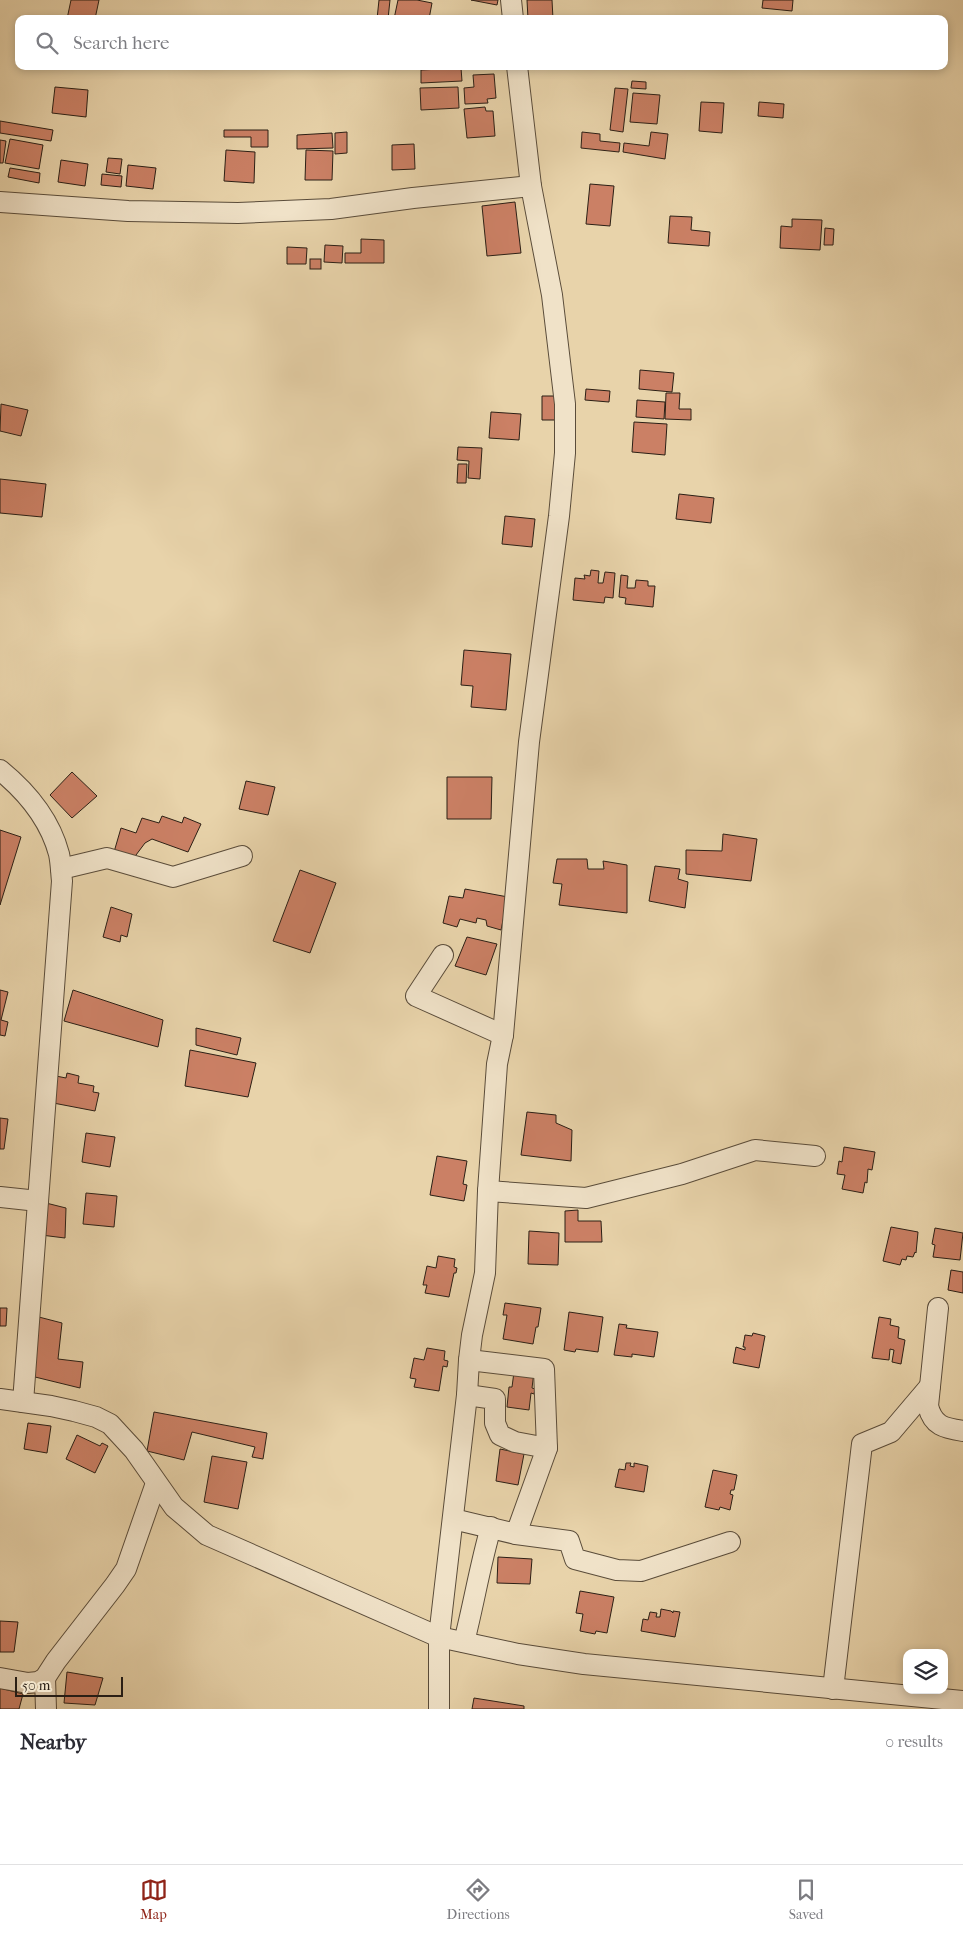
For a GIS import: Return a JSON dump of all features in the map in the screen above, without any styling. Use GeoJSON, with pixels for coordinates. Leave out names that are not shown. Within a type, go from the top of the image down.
{"type":"FeatureCollection","features":[{"type":"Feature","properties":{"kind":"street"},"geometry":{"type":"LineString","coordinates":[[511,0],[513,15]]}},
{"type":"Feature","properties":{"kind":"street"},"geometry":{"type":"LineString","coordinates":[[439,1709],[439,1637],[468,1395],[469,1360],[485,1272],[496,1064],[503,1035],[528,751],[559,516],[564,452],[565,404],[552,295],[531,186],[517,70]]}},
{"type":"Feature","properties":{"kind":"street"},"geometry":{"type":"LineString","coordinates":[[0,202],[128,211],[238,213],[331,210],[413,198],[531,186]]}},
{"type":"Feature","properties":{"kind":"street"},"geometry":{"type":"LineString","coordinates":[[0,770],[34,804],[48,826],[59,855],[62,881],[23,1402]]}},
{"type":"Feature","properties":{"kind":"street"},"geometry":{"type":"LineString","coordinates":[[61,869],[107,858],[173,877],[242,856]]}},
{"type":"Feature","properties":{"kind":"street"},"geometry":{"type":"LineString","coordinates":[[443,955],[416,996],[503,1035]]}},
{"type":"Feature","properties":{"kind":"street"},"geometry":{"type":"LineString","coordinates":[[488,1190],[586,1198],[682,1174],[755,1150],[815,1156]]}},
{"type":"Feature","properties":{"kind":"street"},"geometry":{"type":"LineString","coordinates":[[0,1197],[38,1200]]}},
{"type":"Feature","properties":{"kind":"street"},"geometry":{"type":"LineString","coordinates":[[938,1308],[928,1406],[930,1416],[938,1425],[963,1431]]}},
{"type":"Feature","properties":{"kind":"street"},"geometry":{"type":"LineString","coordinates":[[469,1360],[544,1369],[547,1448],[516,1534]]}},
{"type":"Feature","properties":{"kind":"street"},"geometry":{"type":"LineString","coordinates":[[834,1688],[862,1444],[891,1432],[930,1386]]}},
{"type":"Feature","properties":{"kind":"street"},"geometry":{"type":"LineString","coordinates":[[468,1395],[495,1399],[495,1422],[500,1435],[515,1442],[547,1448]]}},
{"type":"Feature","properties":{"kind":"street"},"geometry":{"type":"LineString","coordinates":[[0,1399],[74,1411],[96,1417],[110,1424],[134,1450],[174,1507],[207,1535],[439,1637],[518,1654],[584,1664],[963,1701]]}},
{"type":"Feature","properties":{"kind":"street"},"geometry":{"type":"LineString","coordinates":[[0,1678],[28,1683],[38,1682],[45,1678],[56,1661],[116,1585],[126,1569],[156,1483]]}},
{"type":"Feature","properties":{"kind":"street"},"geometry":{"type":"LineString","coordinates":[[453,1519],[491,1526],[516,1534],[570,1541],[575,1560],[617,1570],[641,1571],[730,1542]]}},
{"type":"Feature","properties":{"kind":"street"},"geometry":{"type":"LineString","coordinates":[[464,1642],[491,1526]]}},
{"type":"Feature","properties":{"kind":"street"},"geometry":{"type":"LineString","coordinates":[[45,1678],[46,1709]]}},
{"type":"Feature","properties":{"kind":"building"},"geometry":{"type":"Polygon","coordinates":[[[71,0],[99,0],[96,15],[68,15],[71,0]]]}},
{"type":"Feature","properties":{"kind":"building"},"geometry":{"type":"Polygon","coordinates":[[[379,0],[390,0],[388,15],[377,15],[379,0]]]}},
{"type":"Feature","properties":{"kind":"building"},"geometry":{"type":"Polygon","coordinates":[[[398,0],[417,0],[432,3],[430,15],[395,15],[398,0]]]}},
{"type":"Feature","properties":{"kind":"building"},"geometry":{"type":"Polygon","coordinates":[[[471,0],[498,0],[497,5],[471,0]]]}},
{"type":"Feature","properties":{"kind":"building"},"geometry":{"type":"Polygon","coordinates":[[[527,0],[552,0],[553,15],[528,15],[527,0]]]}},
{"type":"Feature","properties":{"kind":"building"},"geometry":{"type":"Polygon","coordinates":[[[763,0],[793,0],[792,11],[762,8],[763,0]]]}},
{"type":"Feature","properties":{"kind":"building"},"geometry":{"type":"Polygon","coordinates":[[[421,70],[461,70],[462,81],[421,83],[421,70]]]}},
{"type":"Feature","properties":{"kind":"building"},"geometry":{"type":"Polygon","coordinates":[[[494,74],[496,98],[487,99],[488,103],[465,104],[464,88],[474,87],[473,75],[494,74]]]}},
{"type":"Feature","properties":{"kind":"building"},"geometry":{"type":"Polygon","coordinates":[[[632,81],[646,82],[646,89],[631,88],[632,81]]]}},
{"type":"Feature","properties":{"kind":"building"},"geometry":{"type":"Polygon","coordinates":[[[55,87],[88,90],[86,117],[52,113],[55,87]]]}},
{"type":"Feature","properties":{"kind":"building"},"geometry":{"type":"Polygon","coordinates":[[[458,87],[459,108],[421,110],[420,88],[458,87]]]}},
{"type":"Feature","properties":{"kind":"building"},"geometry":{"type":"Polygon","coordinates":[[[615,88],[628,89],[623,132],[610,130],[615,88]]]}},
{"type":"Feature","properties":{"kind":"building"},"geometry":{"type":"Polygon","coordinates":[[[633,93],[660,95],[657,124],[630,122],[633,93]]]}},
{"type":"Feature","properties":{"kind":"building"},"geometry":{"type":"Polygon","coordinates":[[[701,102],[724,103],[722,133],[699,131],[701,102]]]}},
{"type":"Feature","properties":{"kind":"building"},"geometry":{"type":"Polygon","coordinates":[[[759,102],[784,104],[783,118],[758,116],[759,102]]]}},
{"type":"Feature","properties":{"kind":"building"},"geometry":{"type":"Polygon","coordinates":[[[485,107],[486,111],[493,111],[495,136],[467,138],[464,109],[485,107]]]}},
{"type":"Feature","properties":{"kind":"building"},"geometry":{"type":"Polygon","coordinates":[[[0,121],[53,130],[51,141],[0,133],[0,121]]]}},
{"type":"Feature","properties":{"kind":"building"},"geometry":{"type":"Polygon","coordinates":[[[224,130],[268,130],[268,147],[251,147],[251,137],[224,137],[224,130]]]}},
{"type":"Feature","properties":{"kind":"building"},"geometry":{"type":"Polygon","coordinates":[[[347,132],[347,153],[335,154],[335,133],[347,132]]]}},
{"type":"Feature","properties":{"kind":"building"},"geometry":{"type":"Polygon","coordinates":[[[582,132],[600,134],[600,141],[620,143],[619,152],[581,148],[582,132]]]}},
{"type":"Feature","properties":{"kind":"building"},"geometry":{"type":"Polygon","coordinates":[[[651,132],[668,134],[665,159],[623,152],[624,143],[649,146],[651,132]]]}},
{"type":"Feature","properties":{"kind":"building"},"geometry":{"type":"Polygon","coordinates":[[[332,133],[333,148],[297,149],[297,135],[332,133]]]}},
{"type":"Feature","properties":{"kind":"building"},"geometry":{"type":"Polygon","coordinates":[[[10,139],[43,145],[39,169],[5,163],[10,139]]]}},
{"type":"Feature","properties":{"kind":"building"},"geometry":{"type":"Polygon","coordinates":[[[0,140],[6,141],[3,163],[0,163],[0,140]]]}},
{"type":"Feature","properties":{"kind":"building"},"geometry":{"type":"Polygon","coordinates":[[[414,144],[415,169],[392,170],[392,145],[414,144]]]}},
{"type":"Feature","properties":{"kind":"building"},"geometry":{"type":"Polygon","coordinates":[[[226,150],[255,152],[254,183],[224,181],[226,150]]]}},
{"type":"Feature","properties":{"kind":"building"},"geometry":{"type":"Polygon","coordinates":[[[306,150],[333,151],[332,180],[305,180],[306,150]]]}},
{"type":"Feature","properties":{"kind":"building"},"geometry":{"type":"Polygon","coordinates":[[[108,158],[122,159],[120,174],[106,172],[108,158]]]}},
{"type":"Feature","properties":{"kind":"building"},"geometry":{"type":"Polygon","coordinates":[[[61,160],[88,164],[85,186],[58,182],[61,160]]]}},
{"type":"Feature","properties":{"kind":"building"},"geometry":{"type":"Polygon","coordinates":[[[128,165],[156,168],[153,189],[126,186],[128,165]]]}},
{"type":"Feature","properties":{"kind":"building"},"geometry":{"type":"Polygon","coordinates":[[[10,168],[40,173],[39,183],[8,177],[10,168]]]}},
{"type":"Feature","properties":{"kind":"building"},"geometry":{"type":"Polygon","coordinates":[[[102,174],[122,176],[121,187],[101,185],[102,174]]]}},
{"type":"Feature","properties":{"kind":"building"},"geometry":{"type":"Polygon","coordinates":[[[590,184],[614,186],[610,226],[586,224],[590,184]]]}},
{"type":"Feature","properties":{"kind":"building"},"geometry":{"type":"Polygon","coordinates":[[[515,202],[521,253],[487,256],[482,206],[515,202]]]}},
{"type":"Feature","properties":{"kind":"building"},"geometry":{"type":"Polygon","coordinates":[[[670,216],[692,217],[691,230],[710,232],[709,246],[668,243],[670,216]]]}},
{"type":"Feature","properties":{"kind":"building"},"geometry":{"type":"Polygon","coordinates":[[[792,219],[822,220],[820,250],[780,248],[781,226],[792,227],[792,219]]]}},
{"type":"Feature","properties":{"kind":"building"},"geometry":{"type":"Polygon","coordinates":[[[825,228],[834,229],[833,245],[824,245],[825,228]]]}},
{"type":"Feature","properties":{"kind":"building"},"geometry":{"type":"Polygon","coordinates":[[[361,239],[384,240],[384,263],[345,263],[345,253],[361,253],[361,239]]]}},
{"type":"Feature","properties":{"kind":"building"},"geometry":{"type":"Polygon","coordinates":[[[325,245],[343,246],[342,263],[324,262],[325,245]]]}},
{"type":"Feature","properties":{"kind":"building"},"geometry":{"type":"Polygon","coordinates":[[[287,247],[307,248],[306,264],[287,264],[287,247]]]}},
{"type":"Feature","properties":{"kind":"building"},"geometry":{"type":"Polygon","coordinates":[[[310,259],[321,259],[321,269],[310,269],[310,259]]]}},
{"type":"Feature","properties":{"kind":"building"},"geometry":{"type":"Polygon","coordinates":[[[640,370],[674,373],[672,392],[639,389],[640,370]]]}},
{"type":"Feature","properties":{"kind":"building"},"geometry":{"type":"Polygon","coordinates":[[[586,389],[610,391],[609,402],[585,400],[586,389]]]}},
{"type":"Feature","properties":{"kind":"building"},"geometry":{"type":"Polygon","coordinates":[[[666,393],[680,393],[679,409],[691,409],[691,420],[665,419],[666,393]]]}},
{"type":"Feature","properties":{"kind":"building"},"geometry":{"type":"Polygon","coordinates":[[[542,396],[556,396],[555,420],[542,420],[542,396]]]}},
{"type":"Feature","properties":{"kind":"building"},"geometry":{"type":"Polygon","coordinates":[[[637,400],[665,402],[664,419],[636,417],[637,400]]]}},
{"type":"Feature","properties":{"kind":"building"},"geometry":{"type":"Polygon","coordinates":[[[1,404],[28,410],[21,436],[0,431],[1,404]]]}},
{"type":"Feature","properties":{"kind":"building"},"geometry":{"type":"Polygon","coordinates":[[[491,412],[521,414],[519,440],[489,438],[491,412]]]}},
{"type":"Feature","properties":{"kind":"building"},"geometry":{"type":"Polygon","coordinates":[[[634,422],[667,424],[665,455],[632,452],[634,422]]]}},
{"type":"Feature","properties":{"kind":"building"},"geometry":{"type":"Polygon","coordinates":[[[458,447],[482,448],[480,479],[468,478],[469,461],[457,460],[458,447]]]}},
{"type":"Feature","properties":{"kind":"building"},"geometry":{"type":"Polygon","coordinates":[[[458,464],[467,464],[466,483],[457,483],[458,464]]]}},
{"type":"Feature","properties":{"kind":"building"},"geometry":{"type":"Polygon","coordinates":[[[0,479],[46,484],[42,517],[0,513],[0,479]]]}},
{"type":"Feature","properties":{"kind":"building"},"geometry":{"type":"Polygon","coordinates":[[[679,494],[714,498],[711,523],[676,519],[679,494]]]}},
{"type":"Feature","properties":{"kind":"building"},"geometry":{"type":"Polygon","coordinates":[[[505,516],[535,519],[532,547],[502,544],[505,516]]]}},
{"type":"Feature","properties":{"kind":"building"},"geometry":{"type":"Polygon","coordinates":[[[591,570],[599,571],[598,583],[603,583],[605,572],[615,573],[613,598],[605,597],[604,603],[573,600],[575,578],[585,579],[584,575],[590,576],[591,570]]]}},
{"type":"Feature","properties":{"kind":"building"},"geometry":{"type":"Polygon","coordinates":[[[621,575],[628,576],[627,588],[635,588],[636,580],[648,581],[648,586],[655,586],[653,607],[625,604],[626,598],[619,597],[621,575]]]}},
{"type":"Feature","properties":{"kind":"building"},"geometry":{"type":"Polygon","coordinates":[[[464,650],[511,654],[506,710],[471,707],[473,686],[461,685],[464,650]]]}},
{"type":"Feature","properties":{"kind":"building"},"geometry":{"type":"Polygon","coordinates":[[[72,772],[97,796],[72,818],[50,795],[72,772]]]}},
{"type":"Feature","properties":{"kind":"building"},"geometry":{"type":"Polygon","coordinates":[[[447,777],[492,777],[491,819],[447,819],[447,777]]]}},
{"type":"Feature","properties":{"kind":"building"},"geometry":{"type":"Polygon","coordinates":[[[246,781],[275,787],[268,815],[239,809],[246,781]]]}},
{"type":"Feature","properties":{"kind":"building"},"geometry":{"type":"Polygon","coordinates":[[[162,816],[182,823],[184,817],[201,824],[188,852],[152,839],[145,843],[133,859],[114,852],[121,828],[136,833],[142,818],[159,823],[162,816]]]}},
{"type":"Feature","properties":{"kind":"building"},"geometry":{"type":"Polygon","coordinates":[[[0,830],[21,837],[0,905],[0,830]]]}},
{"type":"Feature","properties":{"kind":"building"},"geometry":{"type":"Polygon","coordinates":[[[723,834],[757,839],[751,881],[686,874],[686,850],[722,851],[723,834]]]}},
{"type":"Feature","properties":{"kind":"building"},"geometry":{"type":"Polygon","coordinates":[[[557,859],[587,859],[588,869],[604,869],[603,861],[627,865],[627,913],[559,905],[562,884],[553,883],[557,859]]]}},
{"type":"Feature","properties":{"kind":"building"},"geometry":{"type":"Polygon","coordinates":[[[655,866],[680,869],[678,879],[688,882],[685,908],[649,901],[655,866]]]}},
{"type":"Feature","properties":{"kind":"building"},"geometry":{"type":"Polygon","coordinates":[[[300,870],[336,883],[310,953],[273,941],[300,870]]]}},
{"type":"Feature","properties":{"kind":"building"},"geometry":{"type":"Polygon","coordinates":[[[465,889],[508,897],[501,930],[487,926],[486,920],[477,918],[476,923],[460,919],[457,927],[443,923],[449,896],[463,898],[465,889]]]}},
{"type":"Feature","properties":{"kind":"building"},"geometry":{"type":"Polygon","coordinates":[[[111,907],[132,914],[127,937],[121,935],[120,942],[103,937],[111,907]]]}},
{"type":"Feature","properties":{"kind":"building"},"geometry":{"type":"Polygon","coordinates":[[[467,937],[497,944],[486,975],[455,966],[467,937]]]}},
{"type":"Feature","properties":{"kind":"building"},"geometry":{"type":"Polygon","coordinates":[[[0,990],[8,992],[1,1020],[8,1022],[5,1036],[0,1035],[0,990]]]}},
{"type":"Feature","properties":{"kind":"building"},"geometry":{"type":"Polygon","coordinates":[[[73,990],[163,1020],[158,1047],[64,1021],[73,990]]]}},
{"type":"Feature","properties":{"kind":"building"},"geometry":{"type":"Polygon","coordinates":[[[196,1028],[241,1038],[237,1055],[196,1045],[196,1028]]]}},
{"type":"Feature","properties":{"kind":"building"},"geometry":{"type":"Polygon","coordinates":[[[190,1050],[256,1063],[248,1097],[185,1086],[190,1050]]]}},
{"type":"Feature","properties":{"kind":"building"},"geometry":{"type":"Polygon","coordinates":[[[67,1073],[79,1076],[78,1083],[94,1086],[93,1092],[99,1093],[95,1111],[48,1102],[56,1076],[66,1078],[67,1073]]]}},
{"type":"Feature","properties":{"kind":"building"},"geometry":{"type":"Polygon","coordinates":[[[527,1112],[556,1115],[556,1123],[572,1130],[571,1161],[521,1155],[527,1112]]]}},
{"type":"Feature","properties":{"kind":"building"},"geometry":{"type":"Polygon","coordinates":[[[0,1118],[8,1119],[4,1149],[0,1149],[0,1118]]]}},
{"type":"Feature","properties":{"kind":"building"},"geometry":{"type":"Polygon","coordinates":[[[86,1133],[115,1137],[110,1167],[82,1162],[86,1133]]]}},
{"type":"Feature","properties":{"kind":"building"},"geometry":{"type":"Polygon","coordinates":[[[844,1147],[875,1152],[872,1170],[868,1169],[867,1183],[865,1182],[863,1193],[842,1189],[845,1175],[837,1174],[839,1161],[842,1162],[844,1147]]]}},
{"type":"Feature","properties":{"kind":"building"},"geometry":{"type":"Polygon","coordinates":[[[437,1156],[467,1161],[463,1184],[467,1185],[464,1201],[430,1195],[437,1156]]]}},
{"type":"Feature","properties":{"kind":"building"},"geometry":{"type":"Polygon","coordinates":[[[86,1193],[117,1196],[114,1227],[83,1224],[86,1193]]]}},
{"type":"Feature","properties":{"kind":"building"},"geometry":{"type":"Polygon","coordinates":[[[42,1202],[66,1208],[65,1238],[41,1235],[42,1202]]]}},
{"type":"Feature","properties":{"kind":"building"},"geometry":{"type":"Polygon","coordinates":[[[578,1210],[578,1221],[601,1221],[602,1242],[565,1242],[565,1211],[578,1210]]]}},
{"type":"Feature","properties":{"kind":"building"},"geometry":{"type":"Polygon","coordinates":[[[891,1227],[918,1232],[916,1253],[913,1257],[907,1256],[906,1260],[902,1259],[900,1265],[883,1261],[891,1227]]]}},
{"type":"Feature","properties":{"kind":"building"},"geometry":{"type":"Polygon","coordinates":[[[935,1228],[963,1233],[960,1260],[933,1257],[935,1245],[932,1244],[935,1228]]]}},
{"type":"Feature","properties":{"kind":"building"},"geometry":{"type":"Polygon","coordinates":[[[529,1231],[559,1233],[558,1265],[528,1264],[529,1231]]]}},
{"type":"Feature","properties":{"kind":"building"},"geometry":{"type":"Polygon","coordinates":[[[438,1256],[455,1259],[454,1267],[457,1268],[456,1273],[454,1273],[449,1297],[425,1293],[427,1285],[423,1285],[427,1266],[436,1268],[438,1256]]]}},
{"type":"Feature","properties":{"kind":"building"},"geometry":{"type":"Polygon","coordinates":[[[951,1270],[963,1272],[963,1293],[948,1290],[951,1270]]]}},
{"type":"Feature","properties":{"kind":"building"},"geometry":{"type":"Polygon","coordinates":[[[505,1303],[541,1308],[533,1344],[503,1339],[507,1315],[503,1315],[505,1303]]]}},
{"type":"Feature","properties":{"kind":"building"},"geometry":{"type":"Polygon","coordinates":[[[0,1308],[7,1308],[6,1326],[0,1326],[0,1308]]]}},
{"type":"Feature","properties":{"kind":"building"},"geometry":{"type":"Polygon","coordinates":[[[569,1312],[603,1317],[598,1352],[576,1349],[575,1352],[564,1350],[569,1312]]]}},
{"type":"Feature","properties":{"kind":"building"},"geometry":{"type":"Polygon","coordinates":[[[35,1316],[62,1323],[58,1359],[83,1362],[80,1388],[31,1376],[35,1316]]]}},
{"type":"Feature","properties":{"kind":"building"},"geometry":{"type":"Polygon","coordinates":[[[879,1317],[891,1319],[890,1325],[899,1327],[898,1338],[905,1340],[901,1364],[892,1362],[894,1350],[890,1349],[889,1360],[872,1358],[879,1317]]]}},
{"type":"Feature","properties":{"kind":"building"},"geometry":{"type":"Polygon","coordinates":[[[619,1324],[627,1325],[626,1328],[658,1332],[654,1357],[632,1354],[632,1357],[614,1355],[619,1324]]]}},
{"type":"Feature","properties":{"kind":"building"},"geometry":{"type":"Polygon","coordinates":[[[753,1333],[765,1336],[759,1368],[733,1363],[736,1347],[745,1350],[745,1347],[743,1347],[745,1335],[752,1336],[753,1333]]]}},
{"type":"Feature","properties":{"kind":"building"},"geometry":{"type":"Polygon","coordinates":[[[427,1348],[445,1351],[444,1360],[448,1361],[447,1367],[443,1366],[439,1391],[414,1387],[416,1379],[410,1378],[414,1358],[424,1360],[427,1348]]]}},
{"type":"Feature","properties":{"kind":"building"},"geometry":{"type":"Polygon","coordinates":[[[514,1372],[534,1372],[532,1388],[535,1389],[534,1394],[531,1393],[529,1410],[507,1407],[509,1387],[512,1387],[514,1372]]]}},
{"type":"Feature","properties":{"kind":"building"},"geometry":{"type":"Polygon","coordinates":[[[154,1412],[267,1433],[263,1459],[252,1457],[255,1447],[192,1432],[184,1460],[147,1451],[154,1412]]]}},
{"type":"Feature","properties":{"kind":"building"},"geometry":{"type":"Polygon","coordinates":[[[28,1423],[51,1426],[47,1453],[24,1449],[28,1423]]]}},
{"type":"Feature","properties":{"kind":"building"},"geometry":{"type":"Polygon","coordinates":[[[77,1435],[100,1446],[102,1443],[108,1446],[95,1473],[66,1459],[77,1435]]]}},
{"type":"Feature","properties":{"kind":"building"},"geometry":{"type":"Polygon","coordinates":[[[500,1449],[524,1454],[518,1485],[496,1481],[500,1449]]]}},
{"type":"Feature","properties":{"kind":"building"},"geometry":{"type":"Polygon","coordinates":[[[212,1456],[247,1462],[238,1509],[204,1502],[212,1456]]]}},
{"type":"Feature","properties":{"kind":"building"},"geometry":{"type":"Polygon","coordinates":[[[626,1463],[631,1463],[630,1466],[634,1467],[634,1463],[648,1466],[644,1492],[615,1487],[619,1469],[625,1470],[626,1463]]]}},
{"type":"Feature","properties":{"kind":"building"},"geometry":{"type":"Polygon","coordinates":[[[713,1470],[737,1475],[734,1490],[731,1490],[730,1494],[733,1495],[730,1510],[720,1507],[719,1510],[705,1507],[713,1470]]]}},
{"type":"Feature","properties":{"kind":"building"},"geometry":{"type":"Polygon","coordinates":[[[498,1557],[532,1559],[530,1584],[497,1583],[498,1557]]]}},
{"type":"Feature","properties":{"kind":"building"},"geometry":{"type":"Polygon","coordinates":[[[580,1591],[614,1597],[607,1633],[596,1631],[595,1634],[580,1631],[583,1614],[576,1613],[580,1591]]]}},
{"type":"Feature","properties":{"kind":"building"},"geometry":{"type":"Polygon","coordinates":[[[661,1609],[673,1613],[673,1611],[680,1612],[675,1637],[641,1631],[643,1619],[648,1620],[650,1612],[657,1613],[656,1617],[660,1617],[661,1609]]]}},
{"type":"Feature","properties":{"kind":"building"},"geometry":{"type":"Polygon","coordinates":[[[0,1621],[18,1622],[14,1652],[0,1652],[0,1621]]]}},
{"type":"Feature","properties":{"kind":"building"},"geometry":{"type":"Polygon","coordinates":[[[67,1672],[103,1678],[95,1705],[64,1703],[67,1672]]]}},
{"type":"Feature","properties":{"kind":"building"},"geometry":{"type":"Polygon","coordinates":[[[0,1688],[23,1694],[19,1709],[0,1709],[0,1688]]]}},
{"type":"Feature","properties":{"kind":"building"},"geometry":{"type":"Polygon","coordinates":[[[474,1698],[524,1706],[524,1709],[472,1709],[474,1698]]]}}]}
